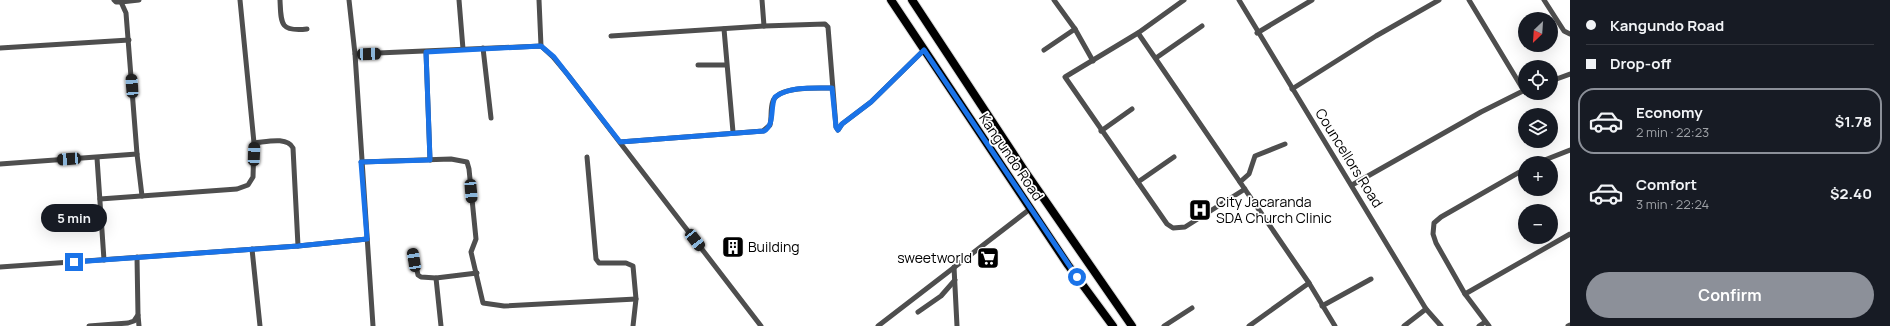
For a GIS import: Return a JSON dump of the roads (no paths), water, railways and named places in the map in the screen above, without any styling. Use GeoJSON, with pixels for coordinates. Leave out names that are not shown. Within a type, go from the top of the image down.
{"type":"FeatureCollection","features":[{"type":"Feature","properties":{"kind":"highway","name":"Kangundo Road"},"geometry":{"type":"LineString","coordinates":[[891,0],[1068,265],[1113,326]]}},
{"type":"Feature","properties":{"kind":"highway","name":"Kangundo Road"},"geometry":{"type":"LineString","coordinates":[[912,0],[1024,170],[1132,326]]}},
{"type":"Feature","properties":{"kind":"street"},"geometry":{"type":"LineString","coordinates":[[114,0],[116,2],[139,0]]}},
{"type":"Feature","properties":{"kind":"street"},"geometry":{"type":"LineString","coordinates":[[100,199],[237,189],[248,185],[253,177],[254,143],[240,0]]}},
{"type":"Feature","properties":{"kind":"street"},"geometry":{"type":"LineString","coordinates":[[280,0],[281,21],[284,26],[294,30],[307,29]]}},
{"type":"Feature","properties":{"kind":"street"},"geometry":{"type":"LineString","coordinates":[[349,0],[355,54],[373,326]]}},
{"type":"Feature","properties":{"kind":"street"},"geometry":{"type":"LineString","coordinates":[[459,0],[463,49]]}},
{"type":"Feature","properties":{"kind":"street"},"geometry":{"type":"LineString","coordinates":[[540,0],[541,46]]}},
{"type":"Feature","properties":{"kind":"street"},"geometry":{"type":"LineString","coordinates":[[762,0],[764,26]]}},
{"type":"Feature","properties":{"kind":"street"},"geometry":{"type":"LineString","coordinates":[[1054,0],[1075,29],[1093,61]]}},
{"type":"Feature","properties":{"kind":"street"},"geometry":{"type":"LineString","coordinates":[[1184,0],[1138,33],[1065,77],[1167,224],[1173,228],[1179,229],[1185,227],[1245,189]]}},
{"type":"Feature","properties":{"kind":"street","name":"Councellors Road"},"geometry":{"type":"LineString","coordinates":[[1239,0],[1257,33],[1352,185],[1426,309],[1441,326]]}},
{"type":"Feature","properties":{"kind":"street"},"geometry":{"type":"LineString","coordinates":[[1257,33],[1312,0]]}},
{"type":"Feature","properties":{"kind":"street"},"geometry":{"type":"LineString","coordinates":[[1292,89],[1376,36],[1439,0]]}},
{"type":"Feature","properties":{"kind":"street"},"geometry":{"type":"LineString","coordinates":[[1469,0],[1518,80]]}},
{"type":"Feature","properties":{"kind":"street"},"geometry":{"type":"LineString","coordinates":[[1544,0],[1564,31],[1570,34]]}},
{"type":"Feature","properties":{"kind":"street"},"geometry":{"type":"LineString","coordinates":[[121,2],[126,13],[129,40],[137,154],[142,196]]}},
{"type":"Feature","properties":{"kind":"street"},"geometry":{"type":"LineString","coordinates":[[611,36],[764,26],[826,24],[828,27],[836,127],[838,130],[842,124],[871,102],[924,50]]}},
{"type":"Feature","properties":{"kind":"street"},"geometry":{"type":"LineString","coordinates":[[1156,58],[1202,26]]}},
{"type":"Feature","properties":{"kind":"street"},"geometry":{"type":"LineString","coordinates":[[724,29],[733,132]]}},
{"type":"Feature","properties":{"kind":"street"},"geometry":{"type":"LineString","coordinates":[[1044,50],[1075,29]]}},
{"type":"Feature","properties":{"kind":"street"},"geometry":{"type":"LineString","coordinates":[[1138,33],[1309,283],[1335,326]]}},
{"type":"Feature","properties":{"kind":"street"},"geometry":{"type":"LineString","coordinates":[[0,48],[129,40]]}},
{"type":"Feature","properties":{"kind":"street"},"geometry":{"type":"LineString","coordinates":[[355,54],[541,46],[554,57],[761,326]]}},
{"type":"Feature","properties":{"kind":"street"},"geometry":{"type":"LineString","coordinates":[[483,48],[491,118]]}},
{"type":"Feature","properties":{"kind":"street"},"geometry":{"type":"LineString","coordinates":[[426,52],[430,160]]}},
{"type":"Feature","properties":{"kind":"street"},"geometry":{"type":"LineString","coordinates":[[698,65],[726,65]]}},
{"type":"Feature","properties":{"kind":"street"},"geometry":{"type":"LineString","coordinates":[[1558,78],[1570,74]]}},
{"type":"Feature","properties":{"kind":"street"},"geometry":{"type":"LineString","coordinates":[[620,142],[733,132],[764,131],[768,128],[771,122],[773,101],[780,93],[807,88],[832,88]]}},
{"type":"Feature","properties":{"kind":"street"},"geometry":{"type":"LineString","coordinates":[[1352,185],[1481,112],[1518,93]]}},
{"type":"Feature","properties":{"kind":"street"},"geometry":{"type":"LineString","coordinates":[[1101,130],[1132,109]]}},
{"type":"Feature","properties":{"kind":"street"},"geometry":{"type":"LineString","coordinates":[[254,143],[286,141],[291,144],[293,148],[298,246]]}},
{"type":"Feature","properties":{"kind":"street"},"geometry":{"type":"LineString","coordinates":[[1240,182],[1251,172],[1255,156],[1285,144]]}},
{"type":"Feature","properties":{"kind":"street"},"geometry":{"type":"LineString","coordinates":[[1555,156],[1570,150]]}},
{"type":"Feature","properties":{"kind":"street"},"geometry":{"type":"LineString","coordinates":[[0,164],[137,154]]}},
{"type":"Feature","properties":{"kind":"street"},"geometry":{"type":"LineString","coordinates":[[587,157],[596,259],[599,263],[626,263],[633,266],[636,299],[634,326]]}},
{"type":"Feature","properties":{"kind":"street"},"geometry":{"type":"LineString","coordinates":[[96,158],[104,260]]}},
{"type":"Feature","properties":{"kind":"street"},"geometry":{"type":"LineString","coordinates":[[1138,182],[1174,158]]}},
{"type":"Feature","properties":{"kind":"street"},"geometry":{"type":"LineString","coordinates":[[361,162],[451,159],[467,162],[476,239],[470,252],[477,273],[483,303],[494,306],[636,299]]}},
{"type":"Feature","properties":{"kind":"street"},"geometry":{"type":"LineString","coordinates":[[1479,326],[1487,324],[1465,294],[1436,243],[1433,234],[1434,223],[1441,217],[1518,173]]}},
{"type":"Feature","properties":{"kind":"street"},"geometry":{"type":"LineString","coordinates":[[878,326],[1030,209]]}},
{"type":"Feature","properties":{"kind":"street"},"geometry":{"type":"LineString","coordinates":[[1465,294],[1570,234]]}},
{"type":"Feature","properties":{"kind":"street"},"geometry":{"type":"LineString","coordinates":[[0,267],[298,246],[367,239]]}},
{"type":"Feature","properties":{"kind":"street"},"geometry":{"type":"LineString","coordinates":[[252,249],[260,326]]}},
{"type":"Feature","properties":{"kind":"street"},"geometry":{"type":"LineString","coordinates":[[413,250],[418,275],[421,277],[436,278],[477,273]]}},
{"type":"Feature","properties":{"kind":"street"},"geometry":{"type":"LineString","coordinates":[[138,257],[139,326]]}},
{"type":"Feature","properties":{"kind":"street"},"geometry":{"type":"LineString","coordinates":[[954,267],[957,326]]}},
{"type":"Feature","properties":{"kind":"street"},"geometry":{"type":"LineString","coordinates":[[436,278],[441,326]]}},
{"type":"Feature","properties":{"kind":"street"},"geometry":{"type":"LineString","coordinates":[[1322,306],[1371,279]]}},
{"type":"Feature","properties":{"kind":"street"},"geometry":{"type":"LineString","coordinates":[[918,312],[941,296],[955,280]]}},
{"type":"Feature","properties":{"kind":"street"},"geometry":{"type":"LineString","coordinates":[[1249,326],[1309,283]]}},
{"type":"Feature","properties":{"kind":"street"},"geometry":{"type":"LineString","coordinates":[[1164,326],[1192,308]]}},
{"type":"Feature","properties":{"kind":"street"},"geometry":{"type":"LineString","coordinates":[[1404,326],[1426,309]]}},
{"type":"Feature","properties":{"kind":"street"},"geometry":{"type":"LineString","coordinates":[[89,326],[128,323],[134,320],[138,315]]}},
{"type":"Feature","properties":{"kind":"place","name":"City Jacaranda SDA Church Clinic"},"geometry":{"type":"Point","coordinates":[1200,210]}},
{"type":"Feature","properties":{"kind":"place","name":"Building"},"geometry":{"type":"Point","coordinates":[733,247]}},
{"type":"Feature","properties":{"kind":"place","name":"sweetworld"},"geometry":{"type":"Point","coordinates":[988,258]}}]}
